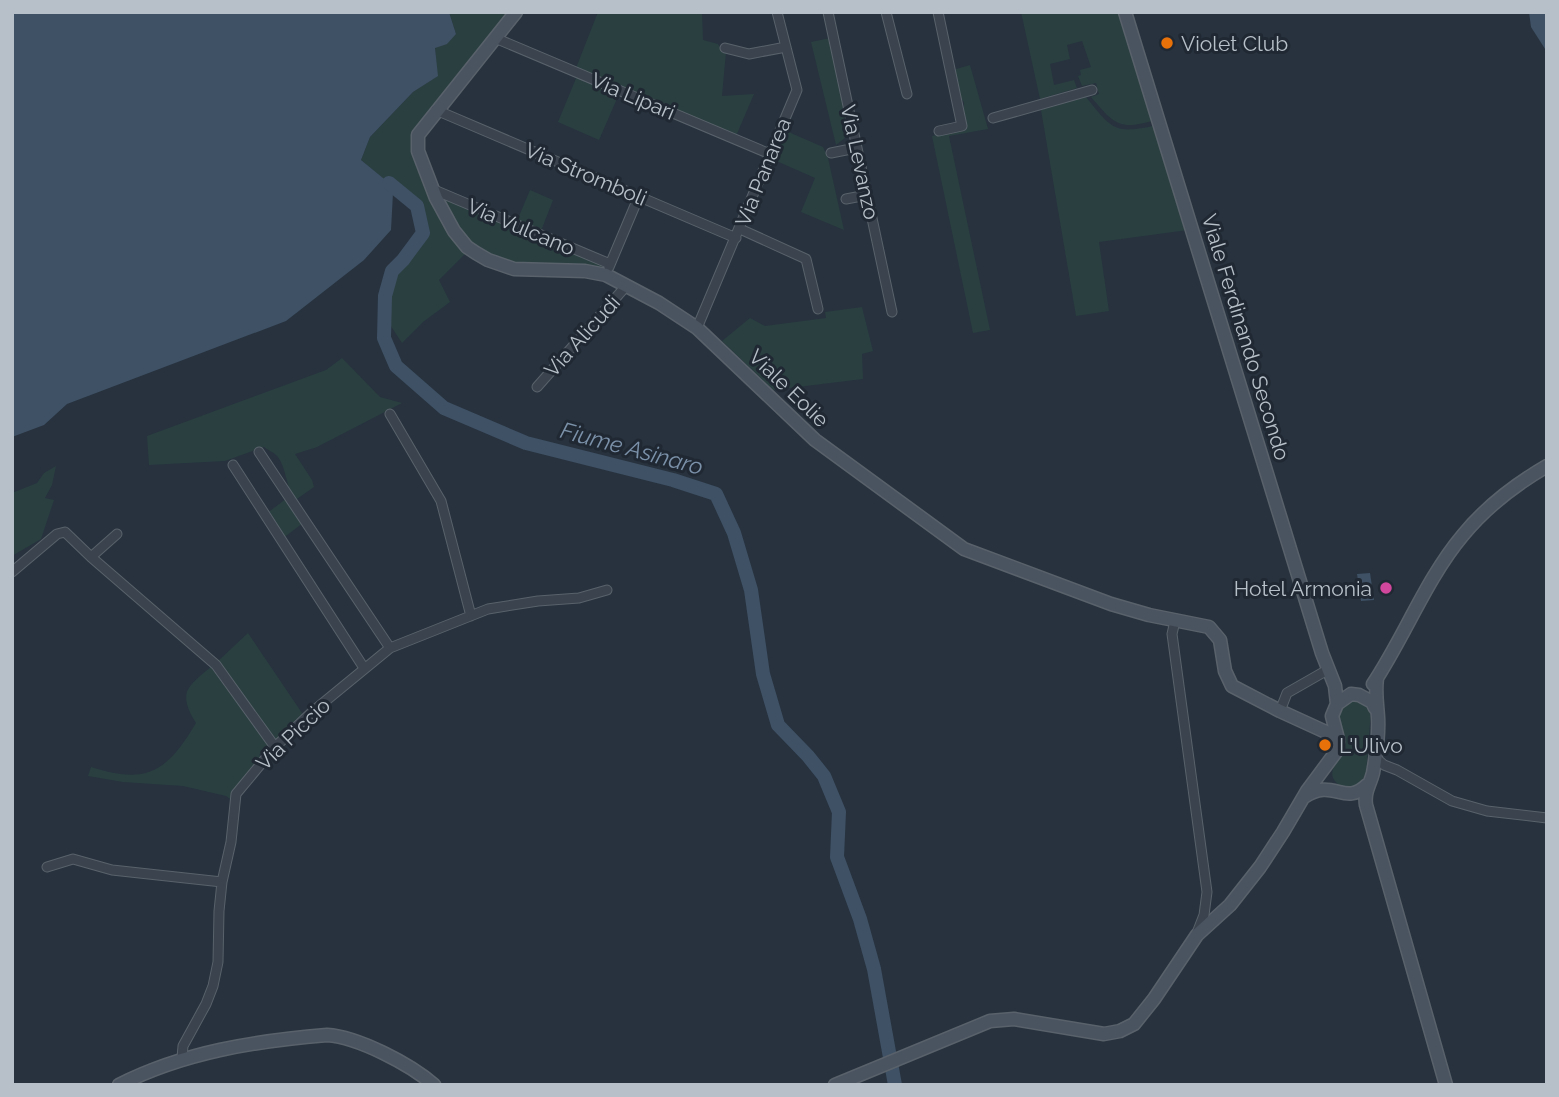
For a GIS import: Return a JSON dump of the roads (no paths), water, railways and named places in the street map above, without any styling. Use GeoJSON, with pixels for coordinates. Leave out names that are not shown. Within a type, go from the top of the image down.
{"type":"FeatureCollection","features":[{"type":"Feature","properties":{"kind":"street","name":"Viale Eolie"},"geometry":{"type":"LineString","coordinates":[[516,12],[422,127],[416,144],[432,189],[463,242],[488,260],[514,269],[608,269],[627,285],[697,328],[815,440],[964,549],[1111,604],[1175,621],[1191,622],[1214,630],[1220,640],[1225,671],[1232,686],[1328,733],[1338,742]]}},
{"type":"Feature","properties":{"kind":"street","name":"Via Panarea"},"geometry":{"type":"LineString","coordinates":[[697,328],[797,90],[777,12]]}},
{"type":"Feature","properties":{"kind":"street","name":"Via Levanzo"},"geometry":{"type":"LineString","coordinates":[[828,12],[892,312]]}},
{"type":"Feature","properties":{"kind":"street"},"geometry":{"type":"LineString","coordinates":[[886,12],[907,94]]}},
{"type":"Feature","properties":{"kind":"street"},"geometry":{"type":"LineString","coordinates":[[937,12],[962,126],[939,131]]}},
{"type":"Feature","properties":{"kind":"street","name":"Viale Ferdinando Secondo"},"geometry":{"type":"LineString","coordinates":[[1125,12],[1330,671],[1338,742]]}},
{"type":"Feature","properties":{"kind":"street","name":"Via Lipari"},"geometry":{"type":"LineString","coordinates":[[495,38],[770,154]]}},
{"type":"Feature","properties":{"kind":"street"},"geometry":{"type":"LineString","coordinates":[[725,48],[748,54],[786,47]]}},
{"type":"Feature","properties":{"kind":"street"},"geometry":{"type":"LineString","coordinates":[[993,118],[1092,90]]}},
{"type":"Feature","properties":{"kind":"street","name":"Via Stromboli"},"geometry":{"type":"LineString","coordinates":[[436,110],[639,196],[806,259],[818,309]]}},
{"type":"Feature","properties":{"kind":"street"},"geometry":{"type":"LineString","coordinates":[[831,153],[856,148]]}},
{"type":"Feature","properties":{"kind":"street","name":"Via Vulcano"},"geometry":{"type":"LineString","coordinates":[[432,189],[608,269]]}},
{"type":"Feature","properties":{"kind":"street"},"geometry":{"type":"LineString","coordinates":[[846,199],[867,195]]}},
{"type":"Feature","properties":{"kind":"street"},"geometry":{"type":"LineString","coordinates":[[608,269],[639,196]]}},
{"type":"Feature","properties":{"kind":"street","name":"Via Alicudi"},"geometry":{"type":"LineString","coordinates":[[537,387],[627,285]]}},
{"type":"Feature","properties":{"kind":"street"},"geometry":{"type":"LineString","coordinates":[[390,414],[441,501],[471,616]]}},
{"type":"Feature","properties":{"kind":"street"},"geometry":{"type":"LineString","coordinates":[[259,452],[390,648]]}},
{"type":"Feature","properties":{"kind":"street"},"geometry":{"type":"LineString","coordinates":[[233,465],[364,668]]}},
{"type":"Feature","properties":{"kind":"street"},"geometry":{"type":"LineString","coordinates":[[1301,721],[1316,723],[1355,695],[1368,691],[1462,536],[1498,500],[1547,466]]}},
{"type":"Feature","properties":{"kind":"street"},"geometry":{"type":"LineString","coordinates":[[12,572],[57,534],[65,532],[216,665],[275,747]]}},
{"type":"Feature","properties":{"kind":"street"},"geometry":{"type":"LineString","coordinates":[[91,557],[117,534]]}},
{"type":"Feature","properties":{"kind":"street","name":"Via Piccio"},"geometry":{"type":"LineString","coordinates":[[181,1058],[183,1046],[213,986],[218,962],[222,882],[231,842],[236,794],[275,747],[312,712],[390,648],[471,616],[508,605],[579,598],[607,590]]}},
{"type":"Feature","properties":{"kind":"street"},"geometry":{"type":"LineString","coordinates":[[1175,621],[1172,634],[1207,892],[1204,915],[1197,935]]}},
{"type":"Feature","properties":{"kind":"street"},"geometry":{"type":"LineString","coordinates":[[1280,711],[1287,693],[1330,671],[1340,687],[1372,702],[1376,708]]}},
{"type":"Feature","properties":{"kind":"street"},"geometry":{"type":"LineString","coordinates":[[1377,678],[1374,694],[1378,716],[1374,756],[1365,799],[1447,1085]]}},
{"type":"Feature","properties":{"kind":"street"},"geometry":{"type":"LineString","coordinates":[[835,1085],[981,1024],[1014,1019],[1094,1033],[1120,1031],[1140,1018],[1197,935],[1230,905],[1252,877],[1338,749],[1338,742]]}},
{"type":"Feature","properties":{"kind":"street"},"geometry":{"type":"LineString","coordinates":[[1374,756],[1452,801],[1487,811],[1547,818]]}},
{"type":"Feature","properties":{"kind":"street"},"geometry":{"type":"LineString","coordinates":[[1327,765],[1328,780],[1334,789]]}},
{"type":"Feature","properties":{"kind":"street"},"geometry":{"type":"LineString","coordinates":[[1350,795],[1357,793],[1390,767]]}},
{"type":"Feature","properties":{"kind":"street"},"geometry":{"type":"LineString","coordinates":[[1304,797],[1319,789],[1334,789],[1350,795],[1362,807],[1373,826]]}},
{"type":"Feature","properties":{"kind":"street"},"geometry":{"type":"LineString","coordinates":[[47,867],[73,859],[112,870],[222,882]]}},
{"type":"Feature","properties":{"kind":"street"},"geometry":{"type":"LineString","coordinates":[[119,1085],[181,1058],[216,1050],[301,1037],[338,1036],[401,1063],[434,1085]]}},
{"type":"Feature","properties":{"kind":"water"},"geometry":{"type":"Polygon","coordinates":[[[12,12],[449,12],[456,34],[447,44],[435,48],[438,76],[413,92],[370,137],[361,160],[389,183],[393,193],[391,230],[364,260],[286,321],[67,404],[44,425],[12,437],[12,12]]]}},
{"type":"Feature","properties":{"kind":"water"},"geometry":{"type":"Polygon","coordinates":[[[1529,12],[1547,12],[1547,52],[1531,27],[1529,12]]]}},
{"type":"Feature","properties":{"kind":"water"},"geometry":{"type":"Polygon","coordinates":[[[1370,573],[1374,600],[1361,601],[1357,574],[1370,573]]]}},
{"type":"Feature","properties":{"kind":"waterway","name":"Fiume Asinaro"},"geometry":{"type":"LineString","coordinates":[[389,183],[417,206],[423,233],[392,271],[385,296],[384,338],[396,366],[444,408],[526,443],[673,480],[716,494],[734,533],[751,590],[763,674],[778,725],[824,776],[839,812],[837,857],[860,919],[874,969],[895,1085]]}},
{"type":"Feature","properties":{"kind":"place","name":"Violet Club"},"geometry":{"type":"Point","coordinates":[1167,43]}},
{"type":"Feature","properties":{"kind":"place","name":"Hotel Armonia"},"geometry":{"type":"Point","coordinates":[1386,588]}},
{"type":"Feature","properties":{"kind":"place","name":"L'Ulivo"},"geometry":{"type":"Point","coordinates":[1325,745]}}]}
